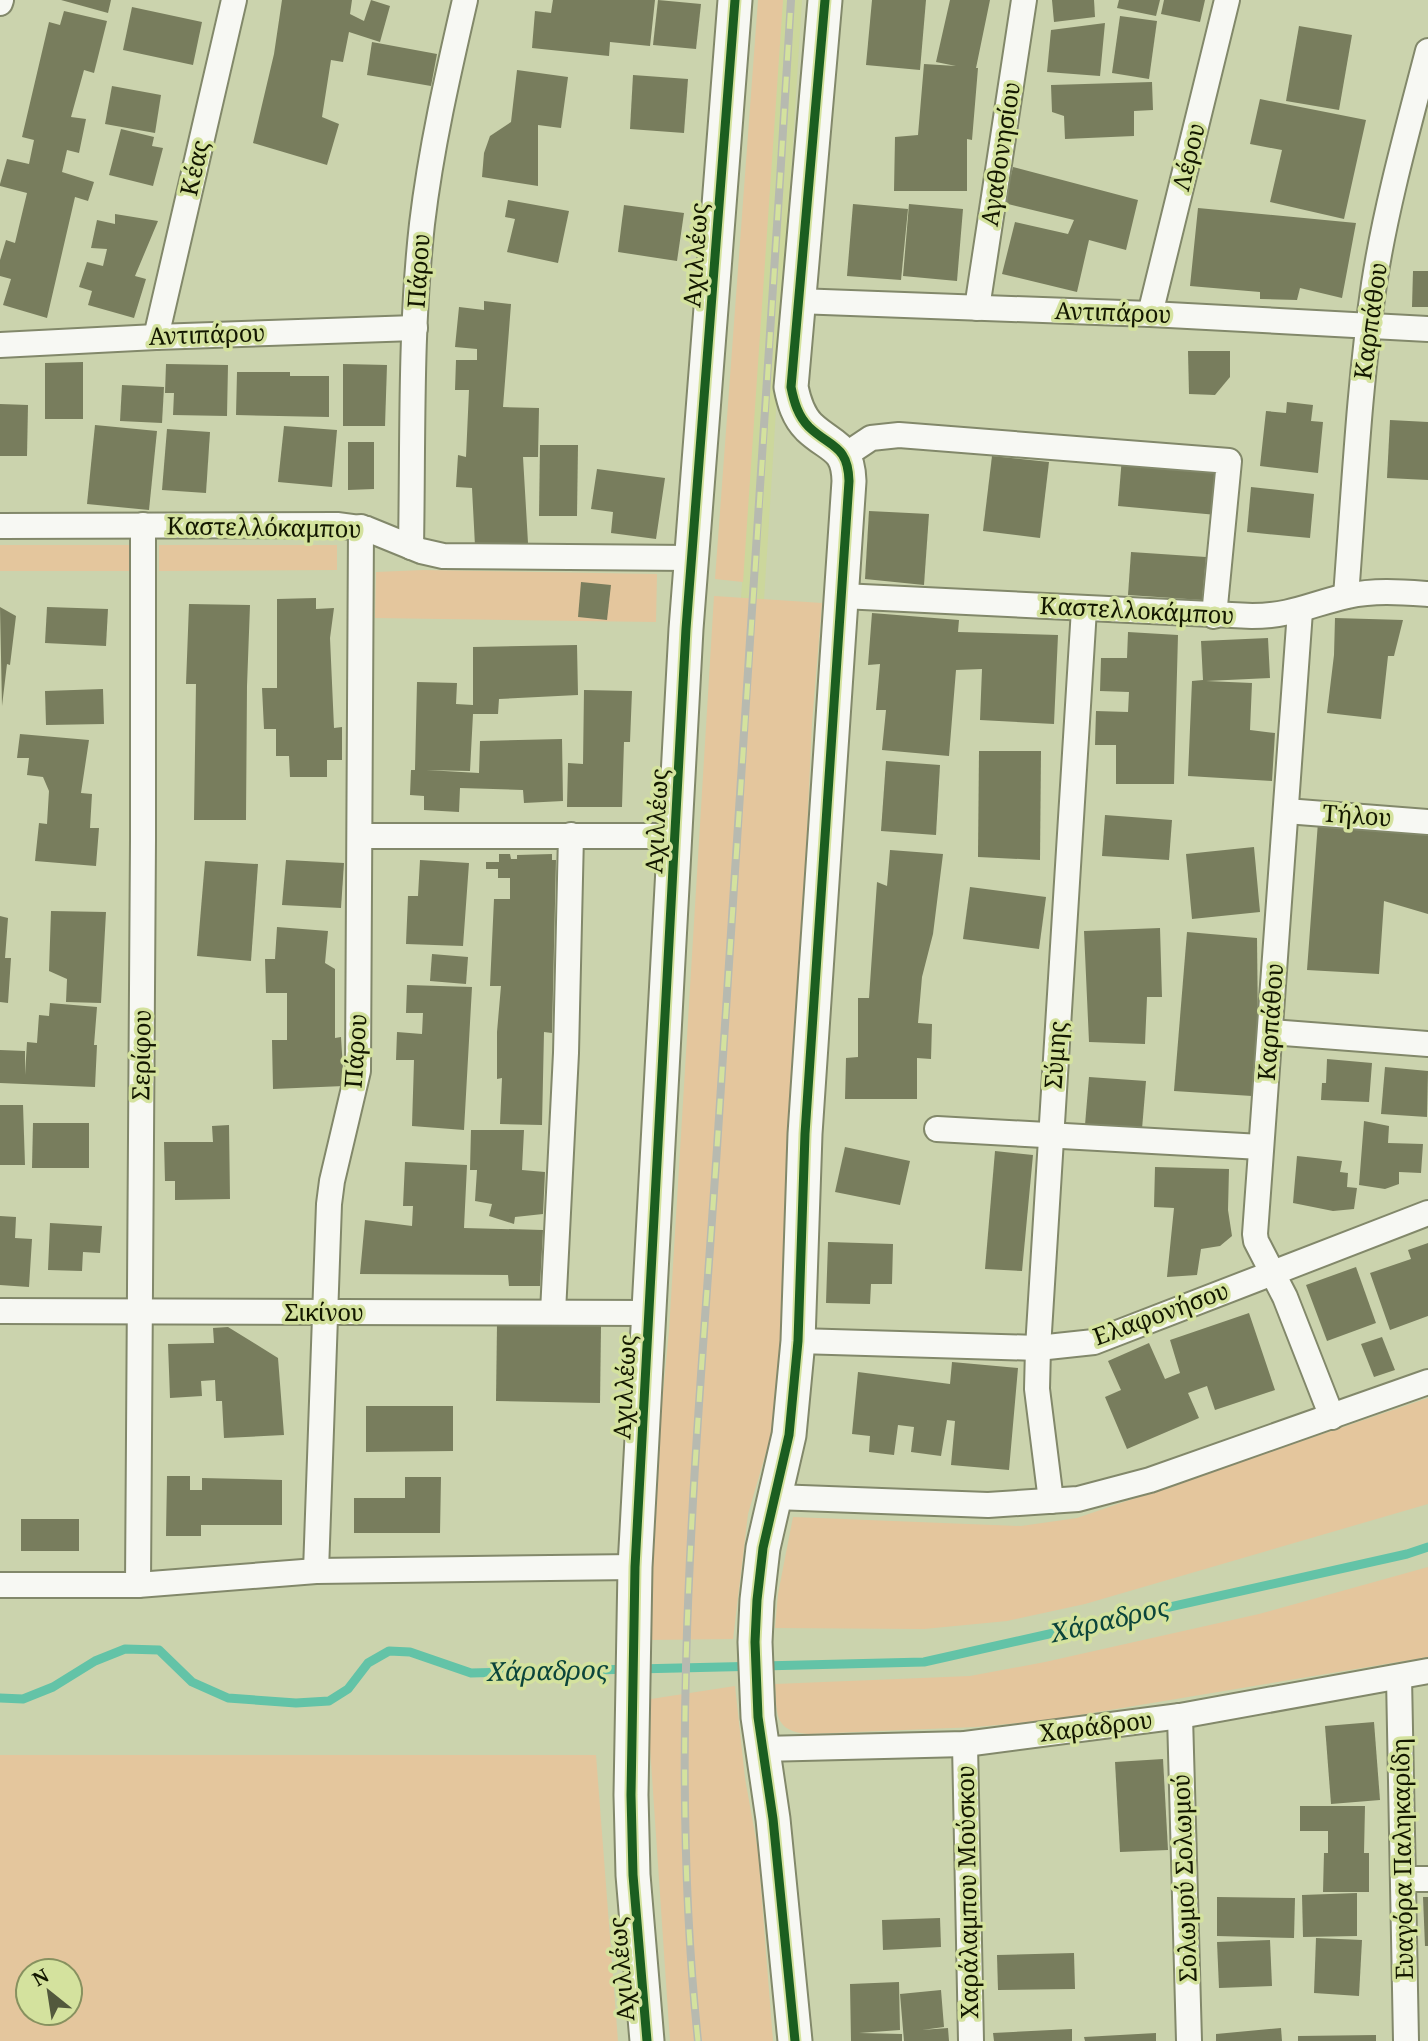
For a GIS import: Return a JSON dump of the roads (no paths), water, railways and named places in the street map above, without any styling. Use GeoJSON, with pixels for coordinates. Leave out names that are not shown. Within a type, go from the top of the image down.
{"type":"FeatureCollection","features":[{"type":"Feature","properties":{"kind":"street","name":"Κέας"},"geometry":{"type":"LineString","coordinates":[[156,337],[234,0]]}},
{"type":"Feature","properties":{"kind":"street","name":"Πάρου"},"geometry":{"type":"LineString","coordinates":[[411,547],[415,328],[422,228],[441,106],[465,0]]}},
{"type":"Feature","properties":{"kind":"street","name":"Αχιλλέως"},"geometry":{"type":"LineString","coordinates":[[647,2041],[633,1875],[631,1684],[635,1567],[691,558],[735,0]]}},
{"type":"Feature","properties":{"kind":"street"},"geometry":{"type":"LineString","coordinates":[[795,2041],[774,1830],[761,1749],[755,1642],[759,1570],[789,1434],[798,1341],[805,1134],[849,481],[844,456],[832,443],[808,426],[799,415],[793,398],[797,301],[825,0]]}},
{"type":"Feature","properties":{"kind":"street","name":"Αγαθονησίου"},"geometry":{"type":"LineString","coordinates":[[977,308],[1024,0]]}},
{"type":"Feature","properties":{"kind":"street","name":"Λέρου"},"geometry":{"type":"LineString","coordinates":[[1150,314],[1227,0]]}},
{"type":"Feature","properties":{"kind":"street","name":"Καρπάθου"},"geometry":{"type":"LineString","coordinates":[[1346,596],[1368,325],[1397,171],[1428,51]]}},
{"type":"Feature","properties":{"kind":"street","name":"Αντιπάρου"},"geometry":{"type":"LineString","coordinates":[[797,301],[1150,314],[1428,329]]}},
{"type":"Feature","properties":{"kind":"street","name":"Αντιπάρου"},"geometry":{"type":"LineString","coordinates":[[0,345],[415,328]]}},
{"type":"Feature","properties":{"kind":"street"},"geometry":{"type":"LineString","coordinates":[[844,456],[871,438],[899,435],[1229,461],[1214,616]]}},
{"type":"Feature","properties":{"kind":"street","name":"Καστελλόκαμπου"},"geometry":{"type":"LineString","coordinates":[[0,526],[326,525],[361,527],[411,547],[443,556],[691,558]]}},
{"type":"Feature","properties":{"kind":"street","name":"Σερίφου"},"geometry":{"type":"LineString","coordinates":[[138,1585],[143,526]]}},
{"type":"Feature","properties":{"kind":"street","name":"Πάρου"},"geometry":{"type":"LineString","coordinates":[[316,1572],[324,1314],[332,1181],[358,1071],[361,527]]}},
{"type":"Feature","properties":{"kind":"street","name":"Καστελλοκάμπου"},"geometry":{"type":"LineString","coordinates":[[842,596],[1214,616],[1278,616],[1346,596],[1389,590],[1428,594]]}},
{"type":"Feature","properties":{"kind":"street","name":"Σύμης"},"geometry":{"type":"LineString","coordinates":[[1051,1501],[1037,1389],[1038,1348],[1084,608]]}},
{"type":"Feature","properties":{"kind":"street","name":"Καρπάθου"},"geometry":{"type":"LineString","coordinates":[[1300,611],[1255,1234],[1256,1241],[1290,1307],[1332,1417]]}},
{"type":"Feature","properties":{"kind":"street","name":"Τήλου"},"geometry":{"type":"LineString","coordinates":[[1286,811],[1428,822]]}},
{"type":"Feature","properties":{"kind":"street"},"geometry":{"type":"LineString","coordinates":[[553,1312],[566,1053],[571,835]]}},
{"type":"Feature","properties":{"kind":"street"},"geometry":{"type":"LineString","coordinates":[[361,836],[676,836]]}},
{"type":"Feature","properties":{"kind":"street"},"geometry":{"type":"LineString","coordinates":[[1271,1032],[1428,1044]]}},
{"type":"Feature","properties":{"kind":"street"},"geometry":{"type":"LineString","coordinates":[[937,1129],[1261,1147]]}},
{"type":"Feature","properties":{"kind":"street","name":"Ελαφονήσου"},"geometry":{"type":"LineString","coordinates":[[798,1341],[1038,1348],[1094,1342],[1428,1213]]}},
{"type":"Feature","properties":{"kind":"street","name":"Σικίνου"},"geometry":{"type":"LineString","coordinates":[[0,1311],[648,1313]]}},
{"type":"Feature","properties":{"kind":"street"},"geometry":{"type":"LineString","coordinates":[[775,1497],[988,1504],[1078,1499],[1150,1480],[1428,1382]]}},
{"type":"Feature","properties":{"kind":"street"},"geometry":{"type":"LineString","coordinates":[[0,1585],[138,1585],[316,1572],[635,1567]]}},
{"type":"Feature","properties":{"kind":"street","name":"Χαράδρου"},"geometry":{"type":"LineString","coordinates":[[761,1749],[965,1744],[1180,1716],[1428,1671]]}},
{"type":"Feature","properties":{"kind":"street","name":"Ευαγόρα Παληκαρίδη"},"geometry":{"type":"LineString","coordinates":[[1399,1677],[1416,1879],[1406,2041]]}},
{"type":"Feature","properties":{"kind":"street","name":"Σολωμού Σολωμού"},"geometry":{"type":"LineString","coordinates":[[1180,1716],[1189,2041]]}},
{"type":"Feature","properties":{"kind":"street","name":"Χαράλαμπου Μούσκου"},"geometry":{"type":"LineString","coordinates":[[965,1744],[971,2041]]}},
{"type":"Feature","properties":{"kind":"waterway","name":"Χάραδρος"},"geometry":{"type":"LineString","coordinates":[[0,1698],[23,1699],[53,1687],[95,1661],[125,1649],[159,1650],[192,1682],[228,1698],[296,1703],[329,1701],[348,1689],[368,1663],[389,1651],[410,1652],[471,1673],[924,1662],[1407,1554],[1428,1547]]}},
{"type":"Feature","properties":{"kind":"railway"},"geometry":{"type":"LineString","coordinates":[[698,2041],[689,1930],[685,1818],[688,1594],[791,0]]}}]}
